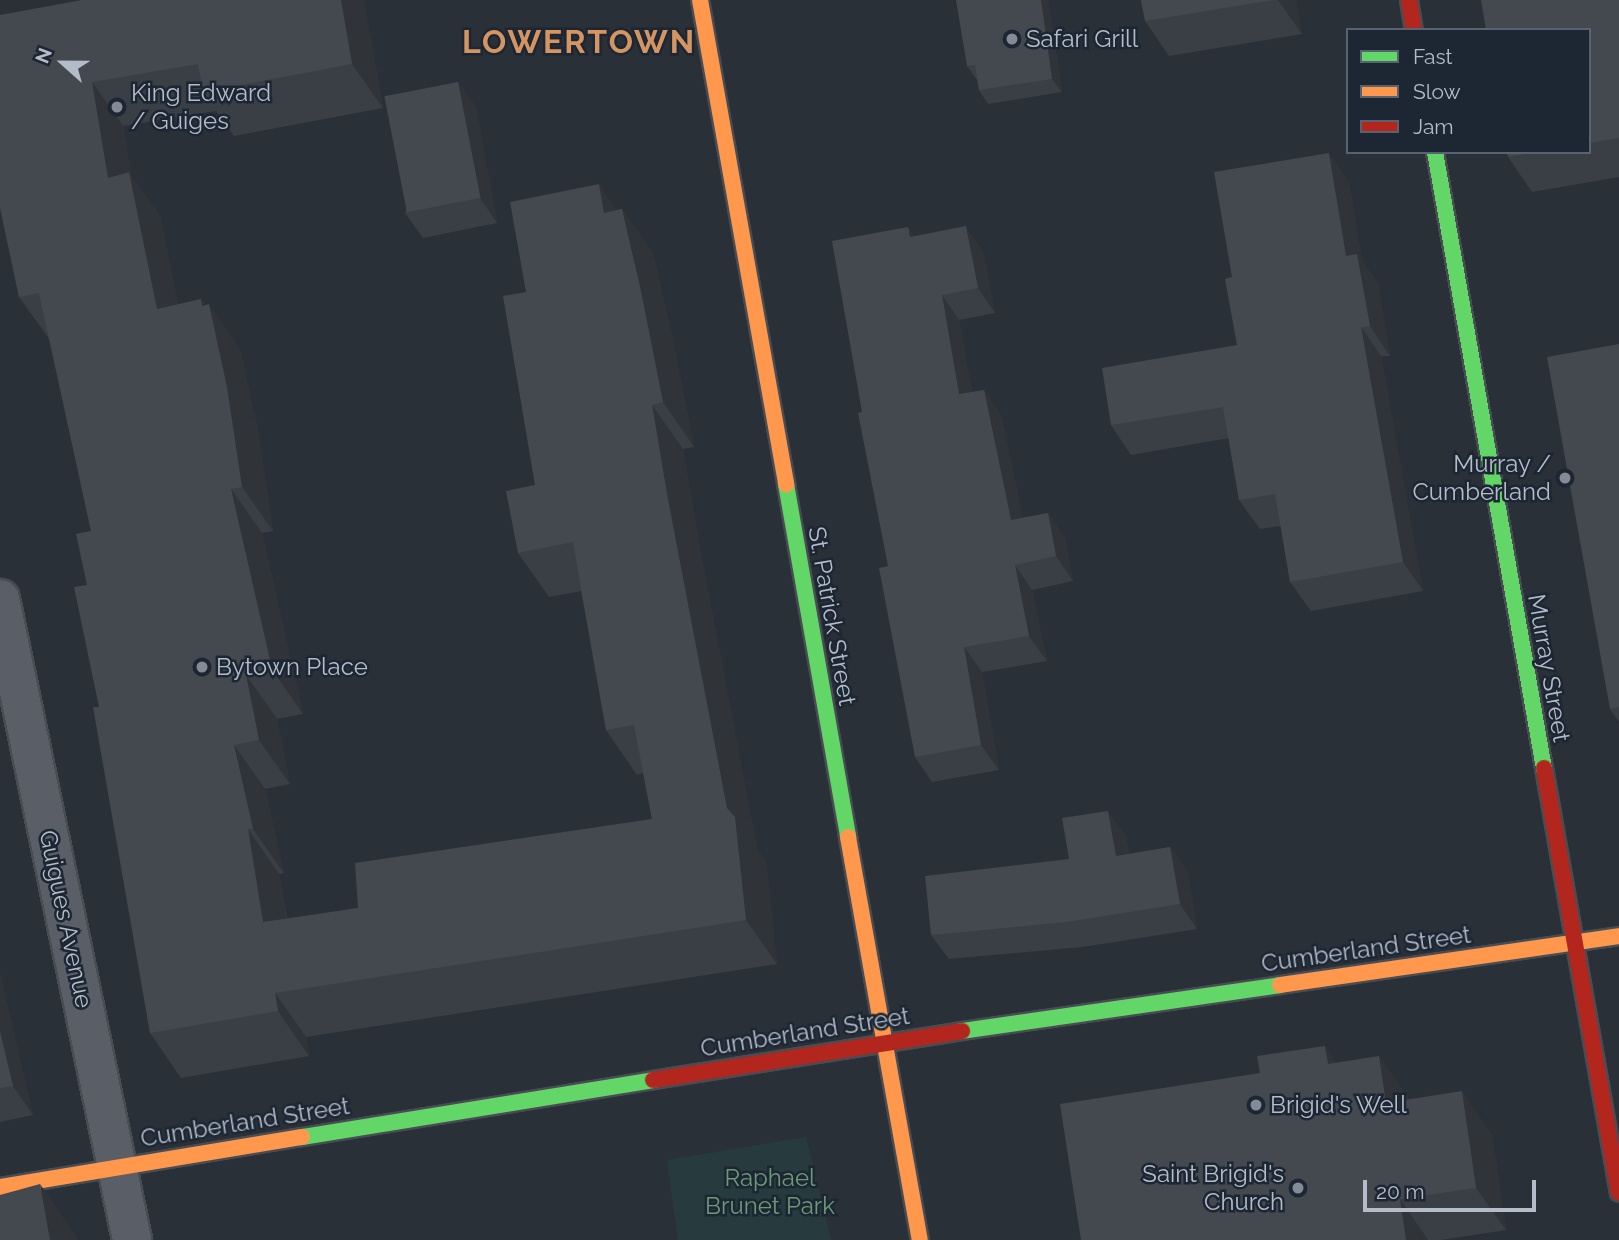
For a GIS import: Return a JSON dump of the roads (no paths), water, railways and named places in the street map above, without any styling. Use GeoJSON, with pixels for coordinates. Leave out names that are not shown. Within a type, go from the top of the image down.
{"type":"FeatureCollection","features":[{"type":"Feature","properties":{"kind":"main road","name":"St. Patrick Street"},"geometry":{"type":"LineString","coordinates":[[700,0],[920,1240]]}},
{"type":"Feature","properties":{"kind":"main road"},"geometry":{"type":"LineString","coordinates":[[1409,0],[1414,28]]}},
{"type":"Feature","properties":{"kind":"main road","name":"Murray Street"},"geometry":{"type":"LineString","coordinates":[[1435,154],[1619,1192]]}},
{"type":"Feature","properties":{"kind":"main road","name":"Cumberland Street"},"geometry":{"type":"LineString","coordinates":[[0,1187],[884,1042],[1619,936]]}},
{"type":"Feature","properties":{"kind":"street","name":"Guigues Avenue"},"geometry":{"type":"LineString","coordinates":[[0,599],[132,1240]]}},
{"type":"Feature","properties":{"kind":"place","name":"Safari Grill"},"geometry":{"type":"Point","coordinates":[1012,39]}},
{"type":"Feature","properties":{"kind":"place","name":"King Edward / Guiges"},"geometry":{"type":"Point","coordinates":[117,107]}},
{"type":"Feature","properties":{"kind":"place","name":"Murray / Cumberland"},"geometry":{"type":"Point","coordinates":[1565,478]}},
{"type":"Feature","properties":{"kind":"place","name":"Bytown Place"},"geometry":{"type":"Point","coordinates":[202,667]}},
{"type":"Feature","properties":{"kind":"place","name":"Brigid's Well"},"geometry":{"type":"Point","coordinates":[1256,1105]}},
{"type":"Feature","properties":{"kind":"place","name":"Saint Brigid's Church"},"geometry":{"type":"Point","coordinates":[1298,1188]}},
{"type":"Feature","properties":{"kind":"district","name":"LOWERTOWN"},"geometry":{"type":"Point","coordinates":[579,42]}},
{"type":"Feature","properties":{"kind":"park label","name":"Raphael Brunet Park"},"geometry":{"type":"Point","coordinates":[770,1192]}}]}
